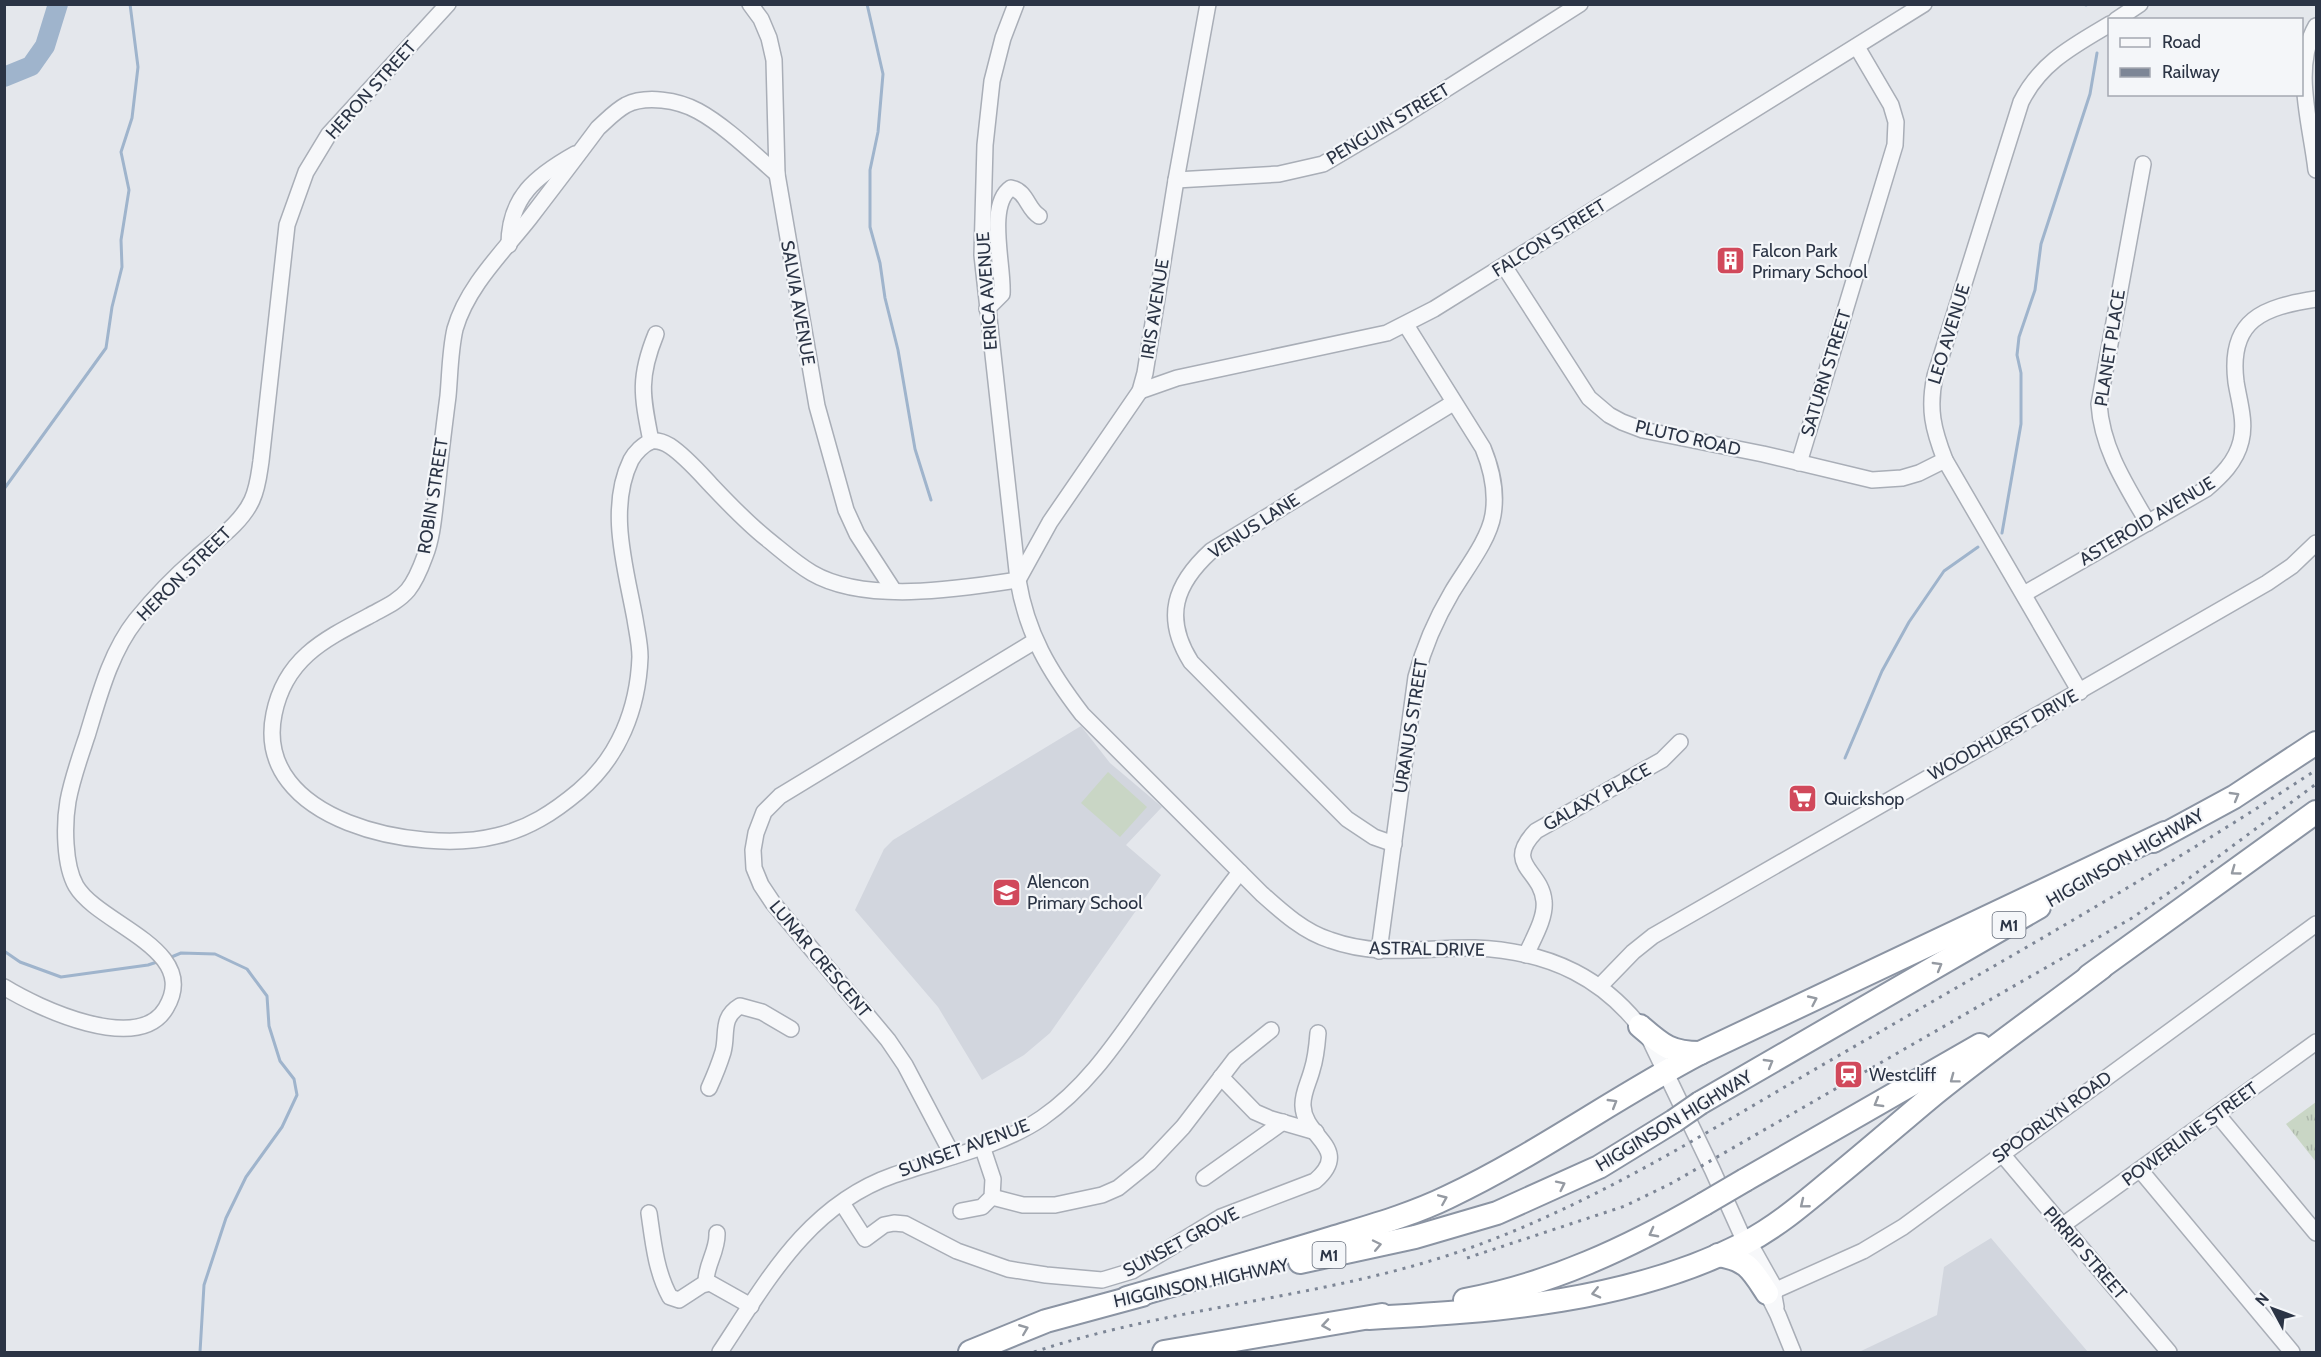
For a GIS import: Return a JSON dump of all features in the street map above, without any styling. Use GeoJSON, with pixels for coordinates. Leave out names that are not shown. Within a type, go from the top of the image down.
{"type":"FeatureCollection","features":[{"type":"Feature","properties":{"kind":"highway","name":"HIGGINSON HIGHWAY"},"geometry":{"type":"LineString","coordinates":[[970,1353],[1046,1321],[1127,1298],[1454,1227],[1497,1213],[1580,1176],[1674,1121],[1700,1103],[2165,833],[2234,797],[2316,743]]}},
{"type":"Feature","properties":{"kind":"highway"},"geometry":{"type":"LineString","coordinates":[[1369,1318],[1472,1312],[1532,1305],[1594,1294],[1655,1278],[1718,1256],[1746,1243],[1778,1224],[1801,1206],[1937,1092],[2101,968],[2316,812]]}},
{"type":"Feature","properties":{"kind":"highway"},"geometry":{"type":"LineString","coordinates":[[1127,1298],[1310,1245],[1405,1215],[1446,1198],[1490,1176],[1665,1071],[1700,1053],[2165,833]]}},
{"type":"Feature","properties":{"kind":"highway"},"geometry":{"type":"LineString","coordinates":[[1164,1353],[1476,1298],[1531,1284],[1628,1246],[2017,1023],[2101,968]]}},
{"type":"Feature","properties":{"kind":"highway"},"geometry":{"type":"LineString","coordinates":[[1640,1026],[1670,1049],[1681,1053],[1700,1053]]}},
{"type":"Feature","properties":{"kind":"highway"},"geometry":{"type":"LineString","coordinates":[[1718,1256],[1740,1260],[1772,1292]]}},
{"type":"Feature","properties":{"kind":"street","name":"HERON STREET"},"geometry":{"type":"LineString","coordinates":[[4,987],[48,1011],[83,1023],[123,1029],[141,1026],[156,1019],[166,1008],[171,993],[172,972],[152,946],[98,909],[77,887],[72,877],[66,821],[68,800],[97,703],[122,642],[153,600],[243,515],[256,491],[288,225],[306,172],[329,134],[448,4]]}},
{"type":"Feature","properties":{"kind":"street","name":"SALVIA AVENUE"},"geometry":{"type":"LineString","coordinates":[[750,4],[770,38],[774,60],[777,174],[807,355],[831,461],[846,510],[857,534],[894,591]]}},
{"type":"Feature","properties":{"kind":"street","name":"ERICA AVENUE"},"geometry":{"type":"LineString","coordinates":[[1016,4],[996,63],[989,104],[982,207],[982,255],[1018,580]]}},
{"type":"Feature","properties":{"kind":"street","name":"IRIS AVENUE"},"geometry":{"type":"LineString","coordinates":[[1018,580],[1050,522],[1140,391],[1145,373],[1176,180],[1208,4]]}},
{"type":"Feature","properties":{"kind":"street","name":"PENGUIN STREET"},"geometry":{"type":"LineString","coordinates":[[1176,180],[1279,174],[1323,164],[1580,4]]}},
{"type":"Feature","properties":{"kind":"street","name":"FALCON STREET"},"geometry":{"type":"LineString","coordinates":[[1140,391],[1177,378],[1387,333],[1406,325],[1924,4]]}},
{"type":"Feature","properties":{"kind":"street"},"geometry":{"type":"LineString","coordinates":[[2119,18],[2140,4]]}},
{"type":"Feature","properties":{"kind":"street","name":"LEO AVENUE"},"geometry":{"type":"LineString","coordinates":[[2080,692],[1945,460],[1931,415],[1931,393],[2021,102],[2040,71],[2108,25]]}},
{"type":"Feature","properties":{"kind":"street"},"geometry":{"type":"LineString","coordinates":[[2316,26],[2307,47],[2304,72],[2315,142],[2316,170]]}},
{"type":"Feature","properties":{"kind":"street","name":"SATURN STREET"},"geometry":{"type":"LineString","coordinates":[[1799,462],[1895,145],[1896,122],[1891,105],[1857,47]]}},
{"type":"Feature","properties":{"kind":"street","name":"ROBIN STREET"},"geometry":{"type":"LineString","coordinates":[[651,441],[636,452],[625,472],[619,524],[640,651],[637,691],[612,756],[593,779],[563,805],[538,821],[500,836],[469,841],[429,840],[392,835],[344,821],[319,809],[287,781],[279,766],[272,740],[274,716],[282,690],[295,666],[310,650],[328,638],[396,601],[409,589],[428,550],[435,508],[455,331],[462,311],[472,293],[598,128],[628,104],[642,100],[661,100],[679,104],[698,111],[777,174]]}},
{"type":"Feature","properties":{"kind":"street","name":"PLANET PLACE"},"geometry":{"type":"LineString","coordinates":[[2143,164],[2099,404],[2103,433],[2115,466],[2148,523]]}},
{"type":"Feature","properties":{"kind":"street"},"geometry":{"type":"LineString","coordinates":[[987,309],[1002,294],[998,222],[1006,192],[1011,188],[1020,191],[1030,208],[1040,216]]}},
{"type":"Feature","properties":{"kind":"street","name":"PLUTO ROAD"},"geometry":{"type":"LineString","coordinates":[[1504,266],[1581,387],[1589,398],[1610,416],[1643,430],[1799,462],[1872,480],[1888,480],[1919,473],[1945,460]]}},
{"type":"Feature","properties":{"kind":"street","name":"ASTEROID AVENUE"},"geometry":{"type":"LineString","coordinates":[[2024,594],[2206,489],[2222,475],[2236,458],[2242,440],[2243,418],[2236,382],[2236,346],[2244,331],[2256,317],[2271,309],[2283,304],[2316,299]]}},
{"type":"Feature","properties":{"kind":"street","name":"URANUS STREET"},"geometry":{"type":"LineString","coordinates":[[1380,951],[1410,711],[1423,650],[1437,619],[1493,518],[1495,495],[1492,470],[1483,448],[1406,325]]}},
{"type":"Feature","properties":{"kind":"street"},"geometry":{"type":"LineString","coordinates":[[656,334],[646,360],[642,382],[651,441],[670,446],[761,534],[812,573],[836,583],[858,588],[894,591],[930,590],[1018,580]]}},
{"type":"Feature","properties":{"kind":"street","name":"VENUS LANE"},"geometry":{"type":"LineString","coordinates":[[1394,844],[1374,837],[1347,819],[1191,662],[1182,648],[1179,637],[1176,604],[1182,585],[1193,568],[1212,551],[1453,403]]}},
{"type":"Feature","properties":{"kind":"street","name":"WOODHURST DRIVE"},"geometry":{"type":"LineString","coordinates":[[1600,986],[1633,952],[1653,936],[2267,583],[2292,566],[2316,543]]}},
{"type":"Feature","properties":{"kind":"street","name":"ASTRAL DRIVE"},"geometry":{"type":"LineString","coordinates":[[1018,580],[1024,610],[1035,641],[1054,675],[1082,714],[1276,907],[1312,932],[1345,945],[1380,951],[1475,948],[1526,955],[1583,975],[1600,986],[1640,1026],[1665,1071],[1746,1243],[1749,1254],[1772,1292]]}},
{"type":"Feature","properties":{"kind":"street","name":"LUNAR CRESCENT"},"geometry":{"type":"LineString","coordinates":[[953,1156],[905,1065],[888,1040],[772,903],[754,868],[753,850],[756,833],[764,812],[780,796],[1035,641]]}},
{"type":"Feature","properties":{"kind":"street","name":"GALAXY PLACE"},"geometry":{"type":"LineString","coordinates":[[1526,955],[1543,914],[1545,903],[1543,894],[1523,857],[1524,845],[1536,831],[1662,760],[1680,742]]}},
{"type":"Feature","properties":{"kind":"street","name":"SUNSET AVENUE"},"geometry":{"type":"LineString","coordinates":[[720,1353],[801,1236],[842,1203],[892,1176],[1006,1137],[1041,1120],[1078,1089],[1106,1057],[1203,920],[1240,872]]}},
{"type":"Feature","properties":{"kind":"street","name":"SPOORLYN ROAD"},"geometry":{"type":"LineString","coordinates":[[1772,1292],[1885,1239],[2316,924]]}},
{"type":"Feature","properties":{"kind":"street"},"geometry":{"type":"LineString","coordinates":[[709,1088],[723,1051],[726,1023],[731,1011],[740,1006],[762,1012],[791,1029]]}},
{"type":"Feature","properties":{"kind":"street"},"geometry":{"type":"LineString","coordinates":[[992,1197],[1023,1205],[1055,1206],[1102,1195],[1118,1188],[1149,1162],[1184,1127],[1235,1059],[1271,1030]]}},
{"type":"Feature","properties":{"kind":"street","name":"SUNSET GROVE"},"geometry":{"type":"LineString","coordinates":[[842,1203],[865,1239],[884,1225],[905,1224],[957,1251],[1008,1269],[1057,1277],[1102,1280],[1132,1271],[1221,1217],[1315,1181],[1324,1173],[1330,1161],[1329,1151],[1304,1115],[1303,1103],[1313,1069],[1318,1033]]}},
{"type":"Feature","properties":{"kind":"street","name":"POWERLINE STREET"},"geometry":{"type":"LineString","coordinates":[[2063,1225],[2141,1171],[2316,1042]]}},
{"type":"Feature","properties":{"kind":"street"},"geometry":{"type":"LineString","coordinates":[[1221,1077],[1248,1107],[1256,1112],[1316,1132]]}},
{"type":"Feature","properties":{"kind":"street"},"geometry":{"type":"LineString","coordinates":[[2217,1114],[2316,1233]]}},
{"type":"Feature","properties":{"kind":"street"},"geometry":{"type":"LineString","coordinates":[[1204,1178],[1283,1122]]}},
{"type":"Feature","properties":{"kind":"street"},"geometry":{"type":"LineString","coordinates":[[961,1211],[982,1206],[992,1197],[993,1179],[982,1146]]}},
{"type":"Feature","properties":{"kind":"street","name":"PIRRIP STREET"},"geometry":{"type":"LineString","coordinates":[[2002,1154],[2169,1353]]}},
{"type":"Feature","properties":{"kind":"street"},"geometry":{"type":"LineString","coordinates":[[2141,1171],[2292,1353]]}},
{"type":"Feature","properties":{"kind":"street"},"geometry":{"type":"LineString","coordinates":[[649,1212],[660,1273],[670,1297],[679,1300],[706,1283]]}},
{"type":"Feature","properties":{"kind":"street"},"geometry":{"type":"LineString","coordinates":[[706,1283],[706,1275],[717,1242],[717,1233]]}},
{"type":"Feature","properties":{"kind":"street"},"geometry":{"type":"LineString","coordinates":[[706,1283],[727,1291],[751,1306]]}},
{"type":"Feature","properties":{"kind":"street"},"geometry":{"type":"LineString","coordinates":[[1772,1292],[1778,1315],[1793,1353]]}},
{"type":"Feature","properties":{"kind":"street"},"geometry":{"type":"LineString","coordinates":[[1772,1292],[1800,1353]]}},
{"type":"Feature","properties":{"kind":"shaded area","name":"Alencon Primary School"},"geometry":{"type":"Polygon","coordinates":[[[1081,726],[1110,763],[1162,807],[1126,845],[1161,875],[1050,1033],[1024,1055],[982,1080],[938,1007],[855,910],[884,849],[893,840],[1081,726]]]}},
{"type":"Feature","properties":{"kind":"shaded area"},"geometry":{"type":"Polygon","coordinates":[[[1991,1238],[2088,1352],[1859,1352],[1937,1315],[1944,1267],[1991,1238]]]}},
{"type":"Feature","properties":{"kind":"green space"},"geometry":{"type":"Polygon","coordinates":[[[1108,772],[1147,807],[1120,837],[1081,803],[1108,772]]]}},
{"type":"Feature","properties":{"kind":"green space"},"geometry":{"type":"Polygon","coordinates":[[[2316,1102],[2316,1162],[2286,1124],[2316,1102]]]}},
{"type":"Feature","properties":{"kind":"waterway"},"geometry":{"type":"LineString","coordinates":[[4,77],[31,66],[45,46],[58,4]]}},
{"type":"Feature","properties":{"kind":"waterway"},"geometry":{"type":"LineString","coordinates":[[4,489],[106,348],[112,307],[122,267],[121,240],[129,190],[121,152],[132,118],[138,67],[130,4]]}},
{"type":"Feature","properties":{"kind":"waterway"},"geometry":{"type":"LineString","coordinates":[[867,4],[883,74],[878,132],[870,170],[870,227],[898,350],[915,449],[931,500]]}},
{"type":"Feature","properties":{"kind":"waterway"},"geometry":{"type":"LineString","coordinates":[[2002,533],[2021,424],[2021,373],[2017,355],[2019,337],[2035,290],[2041,244],[2090,94],[2097,53]]}},
{"type":"Feature","properties":{"kind":"waterway"},"geometry":{"type":"LineString","coordinates":[[1845,758],[1882,671],[1909,622],[1944,571],[1978,547]]}},
{"type":"Feature","properties":{"kind":"waterway"},"geometry":{"type":"LineString","coordinates":[[4,951],[20,962],[61,977],[148,965],[160,961]]}},
{"type":"Feature","properties":{"kind":"waterway"},"geometry":{"type":"LineString","coordinates":[[169,958],[181,953],[215,954],[247,969],[267,996],[269,1026],[280,1061],[294,1079],[297,1095],[282,1127],[246,1177],[226,1218],[204,1285],[200,1352]]}},
{"type":"Feature","properties":{"kind":"railway"},"geometry":{"type":"LineString","coordinates":[[1034,1352],[1144,1322],[1313,1289],[1424,1263],[1478,1245],[1572,1205],[1662,1158],[2019,952],[2139,881],[2316,770]]}},
{"type":"Feature","properties":{"kind":"railway"},"geometry":{"type":"LineString","coordinates":[[1467,1258],[1625,1206],[1672,1183],[2132,918],[2316,784]]}},
{"type":"Feature","properties":{"kind":"place","name":"Falcon Park Primary School"},"geometry":{"type":"Point","coordinates":[1731,261]}},
{"type":"Feature","properties":{"kind":"place","name":"Quickshop"},"geometry":{"type":"Point","coordinates":[1803,799]}},
{"type":"Feature","properties":{"kind":"place","name":"Alencon Primary School"},"geometry":{"type":"Point","coordinates":[1006,892]}},
{"type":"Feature","properties":{"kind":"place","name":"Westcliff"},"geometry":{"type":"Point","coordinates":[1848,1075]}}]}
